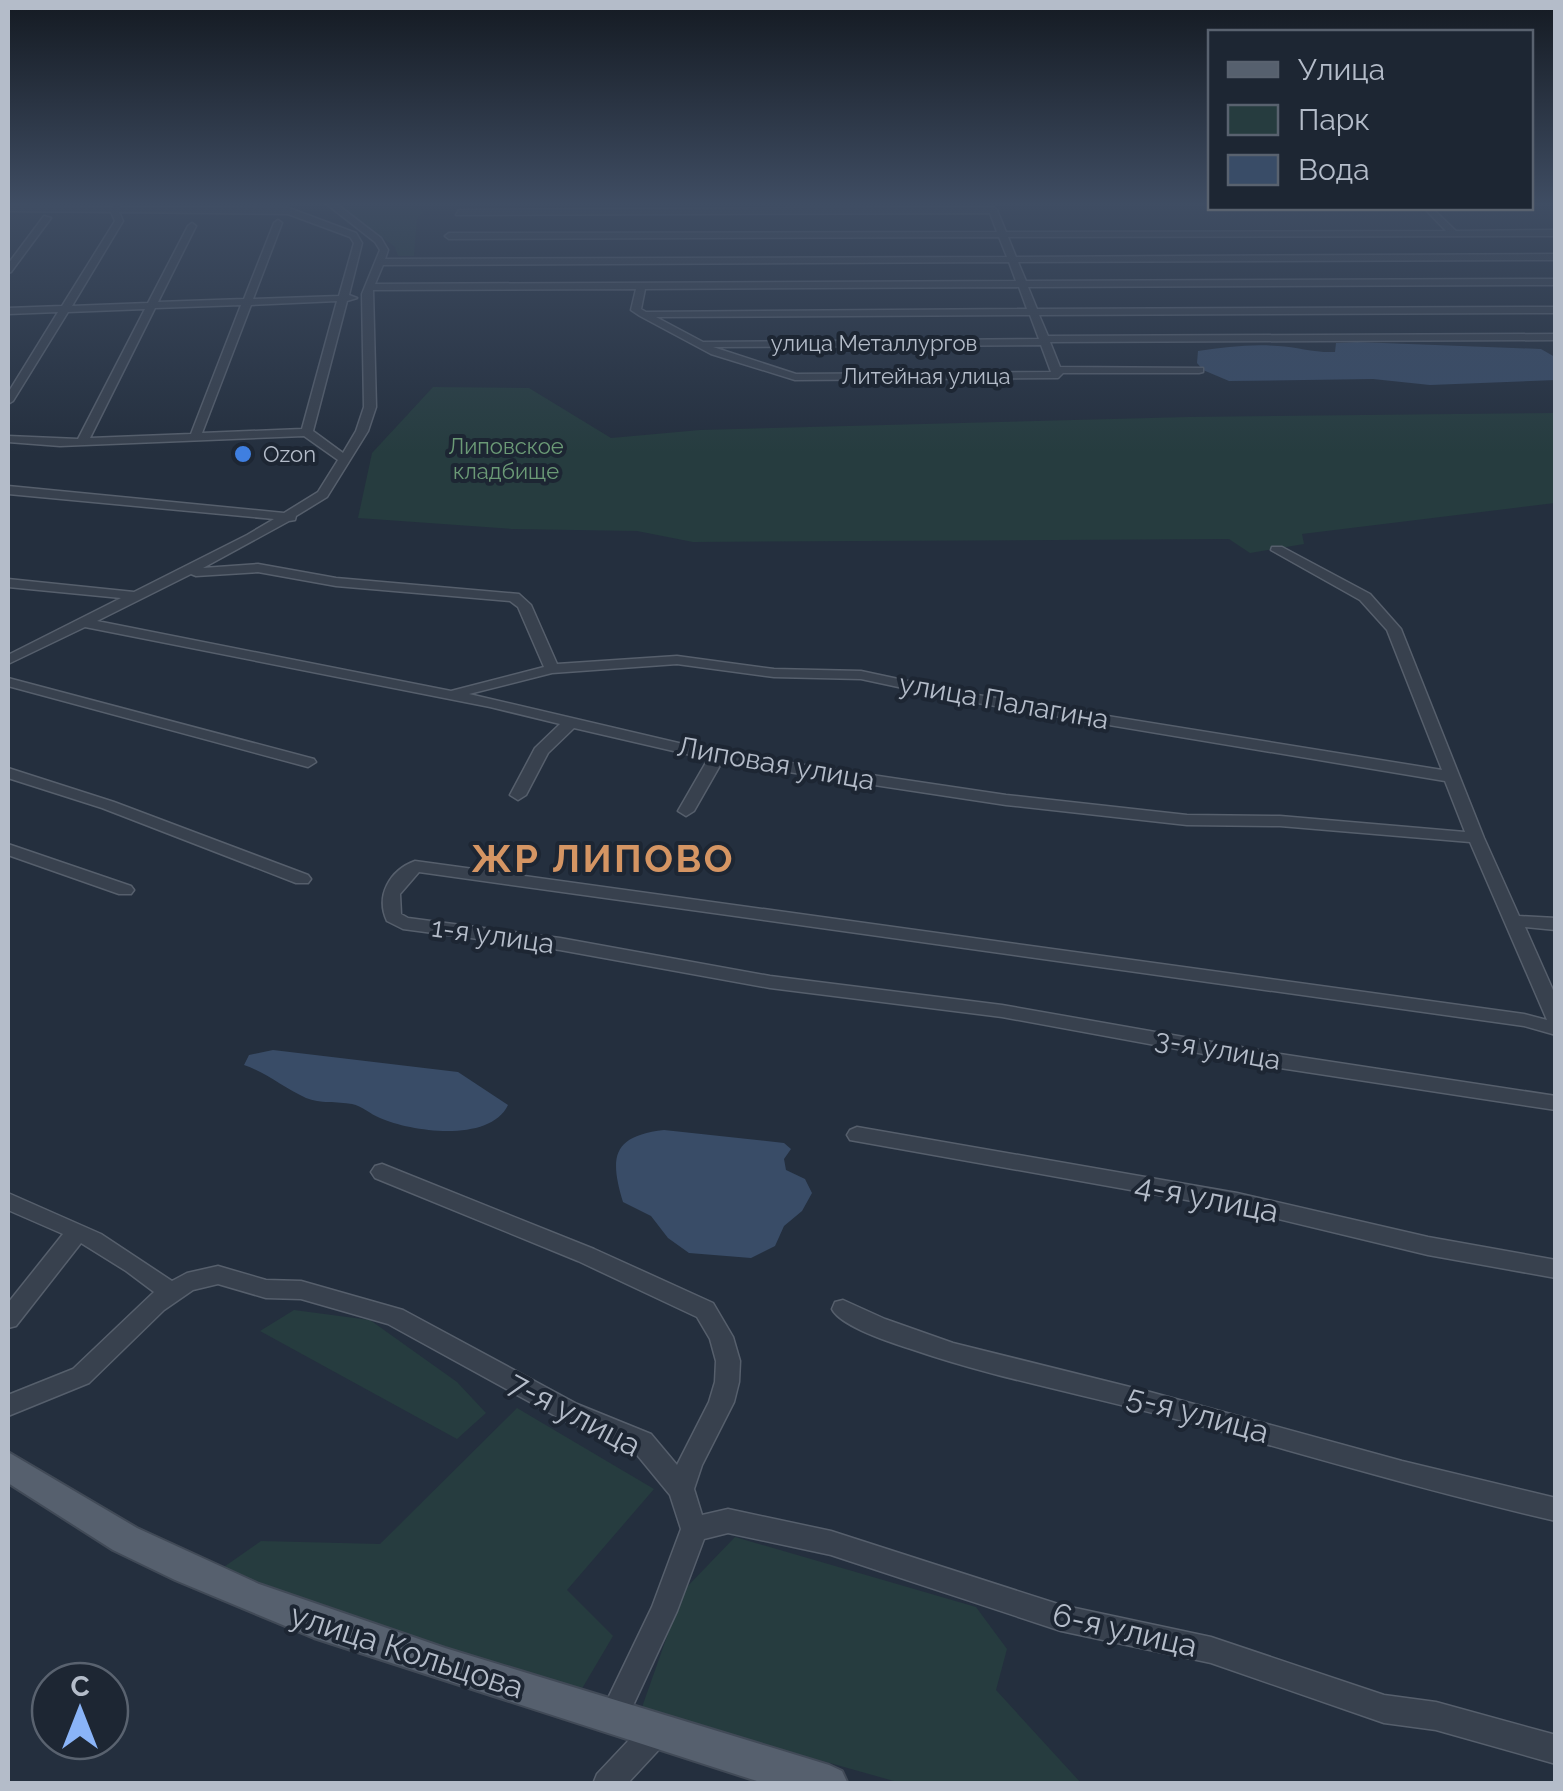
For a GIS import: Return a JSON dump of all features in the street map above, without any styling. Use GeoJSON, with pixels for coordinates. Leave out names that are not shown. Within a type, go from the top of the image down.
{"type":"FeatureCollection","features":[{"type":"Feature","properties":{"kind":"main road","name":"улица Кольцова"},"geometry":{"type":"LineString","coordinates":[[8,1466],[108,1530],[175,1566],[262,1603],[380,1646],[830,1784]]}},
{"type":"Feature","properties":{"kind":"street"},"geometry":{"type":"LineString","coordinates":[[8,401],[79,286]]}},
{"type":"Feature","properties":{"kind":"street"},"geometry":{"type":"LineString","coordinates":[[82,442],[161,286]]}},
{"type":"Feature","properties":{"kind":"street"},"geometry":{"type":"LineString","coordinates":[[195,436],[254,286]]}},
{"type":"Feature","properties":{"kind":"street"},"geometry":{"type":"LineString","coordinates":[[308,432],[345,286]]}},
{"type":"Feature","properties":{"kind":"street"},"geometry":{"type":"LineString","coordinates":[[8,660],[291,517],[323,494],[370,407],[371,286]]}},
{"type":"Feature","properties":{"kind":"street"},"geometry":{"type":"LineString","coordinates":[[8,311],[563,286]]}},
{"type":"Feature","properties":{"kind":"street"},"geometry":{"type":"LineString","coordinates":[[641,286],[636,310],[642,314],[1556,310]]}},
{"type":"Feature","properties":{"kind":"street"},"geometry":{"type":"LineString","coordinates":[[1022,286],[1057,373]]}},
{"type":"Feature","properties":{"kind":"street"},"geometry":{"type":"LineString","coordinates":[[1507,286],[1556,334]]}},
{"type":"Feature","properties":{"kind":"street","name":"Литейная улица"},"geometry":{"type":"LineString","coordinates":[[642,314],[702,344],[794,376],[1199,370]]}},
{"type":"Feature","properties":{"kind":"street","name":"улица Металлургов"},"geometry":{"type":"LineString","coordinates":[[702,344],[1556,334]]}},
{"type":"Feature","properties":{"kind":"street"},"geometry":{"type":"LineString","coordinates":[[8,439],[82,442],[308,432],[344,452]]}},
{"type":"Feature","properties":{"kind":"street"},"geometry":{"type":"LineString","coordinates":[[8,490],[291,517]]}},
{"type":"Feature","properties":{"kind":"street"},"geometry":{"type":"LineString","coordinates":[[1277,550],[1353,589],[1387,618],[1476,838],[1556,1019]]}},
{"type":"Feature","properties":{"kind":"street"},"geometry":{"type":"LineString","coordinates":[[185,572],[258,568],[336,582],[514,597],[524,605],[552,669]]}},
{"type":"Feature","properties":{"kind":"street"},"geometry":{"type":"LineString","coordinates":[[8,583],[130,595]]}},
{"type":"Feature","properties":{"kind":"street","name":"Липовая улица"},"geometry":{"type":"LineString","coordinates":[[86,622],[717,756],[988,797],[1188,820],[1280,822],[1476,838]]}},
{"type":"Feature","properties":{"kind":"street","name":"улица Палагина"},"geometry":{"type":"LineString","coordinates":[[442,696],[524,680],[552,669],[677,660],[774,673],[861,675],[958,696],[1453,777]]}},
{"type":"Feature","properties":{"kind":"street"},"geometry":{"type":"LineString","coordinates":[[8,682],[308,762]]}},
{"type":"Feature","properties":{"kind":"street"},"geometry":{"type":"LineString","coordinates":[[518,795],[541,751],[569,724]]}},
{"type":"Feature","properties":{"kind":"street"},"geometry":{"type":"LineString","coordinates":[[686,810],[717,756]]}},
{"type":"Feature","properties":{"kind":"street"},"geometry":{"type":"LineString","coordinates":[[8,773],[108,805],[302,878]]}},
{"type":"Feature","properties":{"kind":"street"},"geometry":{"type":"LineString","coordinates":[[8,849],[125,890]]}},
{"type":"Feature","properties":{"kind":"street","name":"1-я улица"},"geometry":{"type":"LineString","coordinates":[[880,995],[770,982],[560,944],[403,924],[393,916],[392,889],[415,866],[1524,1020],[1556,1029]]}},
{"type":"Feature","properties":{"kind":"street"},"geometry":{"type":"LineString","coordinates":[[1512,922],[1556,924]]}},
{"type":"Feature","properties":{"kind":"street","name":"3-я улица"},"geometry":{"type":"LineString","coordinates":[[880,995],[1556,1103]]}},
{"type":"Feature","properties":{"kind":"street","name":"4-я улица"},"geometry":{"type":"LineString","coordinates":[[857,1134],[1237,1201],[1428,1246],[1556,1269]]}},
{"type":"Feature","properties":{"kind":"street"},"geometry":{"type":"LineString","coordinates":[[382,1172],[586,1255],[706,1310],[727,1359],[729,1387],[717,1418],[690,1457],[681,1489],[694,1529],[664,1611],[613,1717]]}},
{"type":"Feature","properties":{"kind":"street"},"geometry":{"type":"LineString","coordinates":[[8,1201],[54,1218],[76,1234],[141,1267],[171,1294]]}},
{"type":"Feature","properties":{"kind":"street"},"geometry":{"type":"LineString","coordinates":[[8,1319],[76,1234]]}},
{"type":"Feature","properties":{"kind":"street","name":"7-я улица"},"geometry":{"type":"LineString","coordinates":[[8,1406],[81,1376],[137,1318],[171,1294],[202,1277],[232,1276],[266,1288],[301,1290],[395,1316],[568,1411],[642,1442],[681,1489]]}},
{"type":"Feature","properties":{"kind":"street","name":"5-я улица"},"geometry":{"type":"LineString","coordinates":[[843,1309],[868,1323],[944,1348],[1288,1438],[1428,1482],[1556,1510]]}},
{"type":"Feature","properties":{"kind":"street","name":"6-я улица"},"geometry":{"type":"LineString","coordinates":[[694,1529],[728,1521],[831,1543],[1061,1618],[1211,1650],[1384,1709],[1436,1716],[1556,1750]]}},
{"type":"Feature","properties":{"kind":"street"},"geometry":{"type":"LineString","coordinates":[[618,1775],[656,1732]]}},
{"type":"Feature","properties":{"kind":"green space","name":"Липовское кладбище"},"geometry":{"type":"Polygon","coordinates":[[[433,387],[529,388],[611,438],[700,430],[1188,417],[1555,413],[1555,503],[1302,534],[1304,544],[1250,553],[1229,539],[693,542],[637,531],[512,529],[358,518],[372,453],[433,387]]]}},
{"type":"Feature","properties":{"kind":"green space"},"geometry":{"type":"Polygon","coordinates":[[[294,1310],[370,1320],[457,1382],[486,1413],[457,1439],[260,1331],[294,1310]]]}},
{"type":"Feature","properties":{"kind":"green space"},"geometry":{"type":"Polygon","coordinates":[[[517,1408],[654,1489],[567,1590],[613,1636],[580,1692],[365,1629],[221,1569],[261,1541],[380,1544],[517,1408]]]}},
{"type":"Feature","properties":{"kind":"green space"},"geometry":{"type":"Polygon","coordinates":[[[735,1537],[976,1607],[1007,1649],[996,1690],[1081,1783],[901,1783],[641,1710],[683,1591],[735,1537]]]}},
{"type":"Feature","properties":{"kind":"water"},"geometry":{"type":"Polygon","coordinates":[[[1336,343],[1541,349],[1555,357],[1556,380],[1430,385],[1373,379],[1229,381],[1203,370],[1197,363],[1198,351],[1268,345],[1335,352],[1336,343]]]}},
{"type":"Feature","properties":{"kind":"water"},"geometry":{"type":"Polygon","coordinates":[[[273,1050],[458,1072],[508,1105],[499,1117],[468,1130],[411,1127],[380,1118],[356,1105],[306,1098],[244,1065],[249,1055],[273,1050]]]}},
{"type":"Feature","properties":{"kind":"water"},"geometry":{"type":"Polygon","coordinates":[[[664,1130],[784,1143],[791,1149],[784,1159],[786,1170],[805,1179],[812,1193],[802,1211],[784,1226],[775,1246],[751,1258],[689,1253],[668,1238],[651,1216],[623,1202],[616,1172],[619,1151],[625,1143],[664,1130]]]}},
{"type":"Feature","properties":{"kind":"place","name":"Ozon"},"geometry":{"type":"Point","coordinates":[243,454]}},
{"type":"Feature","properties":{"kind":"district","name":"ЖР ЛИПОВО"},"geometry":{"type":"Point","coordinates":[603,859]}}]}
